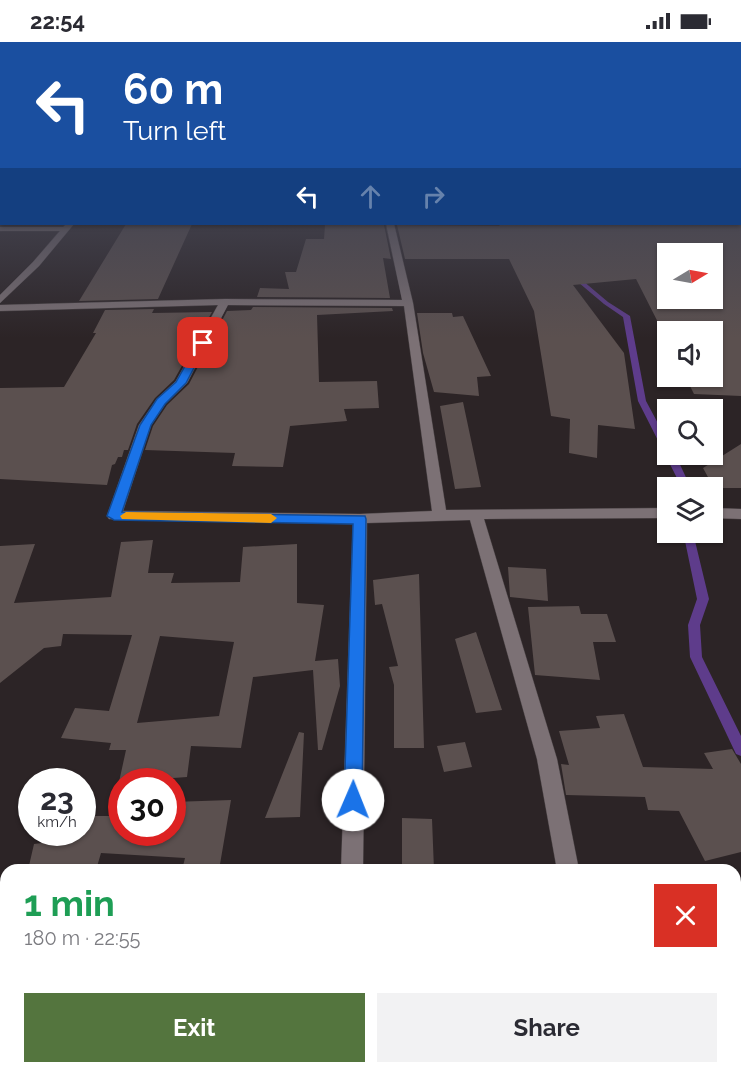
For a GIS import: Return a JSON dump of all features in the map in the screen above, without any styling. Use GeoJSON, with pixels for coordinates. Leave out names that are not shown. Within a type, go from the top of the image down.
{"type":"FeatureCollection","features":[{"type":"Feature","properties":{"kind":"street"},"geometry":{"type":"LineString","coordinates":[[0,300],[36,264],[54,242]]}},
{"type":"Feature","properties":{"kind":"street"},"geometry":{"type":"LineString","coordinates":[[394,242],[408,303],[440,515]]}},
{"type":"Feature","properties":{"kind":"street"},"geometry":{"type":"LineString","coordinates":[[0,308],[225,302],[408,303]]}},
{"type":"Feature","properties":{"kind":"street"},"geometry":{"type":"LineString","coordinates":[[225,302],[181,383],[161,402],[145,425],[114,516],[360,519],[475,514],[657,513]]}},
{"type":"Feature","properties":{"kind":"street"},"geometry":{"type":"LineString","coordinates":[[723,513],[741,514]]}},
{"type":"Feature","properties":{"kind":"street"},"geometry":{"type":"LineString","coordinates":[[475,514],[548,759],[567,864]]}},
{"type":"Feature","properties":{"kind":"street"},"geometry":{"type":"LineString","coordinates":[[352,864],[360,519]]}},
{"type":"Feature","properties":{"kind":"building"},"geometry":{"type":"Polygon","coordinates":[[[115,242],[184,242],[158,299],[79,301],[115,242]]]}},
{"type":"Feature","properties":{"kind":"building"},"geometry":{"type":"Polygon","coordinates":[[[305,242],[388,242],[391,259],[383,258],[390,298],[257,297],[260,288],[289,289],[285,272],[296,272],[305,242]]]}},
{"type":"Feature","properties":{"kind":"building"},"geometry":{"type":"Polygon","coordinates":[[[401,242],[741,242],[741,396],[694,394],[690,387],[723,387],[723,321],[657,321],[636,279],[573,285],[624,353],[635,429],[598,425],[597,458],[569,453],[570,419],[551,416],[534,311],[509,259],[405,259],[401,242]]]}},
{"type":"Feature","properties":{"kind":"building"},"geometry":{"type":"Polygon","coordinates":[[[253,307],[392,308],[393,311],[317,315],[319,382],[377,381],[379,408],[344,409],[347,421],[290,426],[283,467],[232,466],[235,453],[145,450],[153,426],[167,405],[189,384],[227,311],[251,310],[253,307]]]}},
{"type":"Feature","properties":{"kind":"building"},"geometry":{"type":"Polygon","coordinates":[[[154,309],[152,313],[212,312],[174,380],[155,398],[137,424],[128,450],[124,450],[122,457],[118,457],[112,465],[107,485],[0,479],[0,388],[64,387],[96,333],[93,333],[105,310],[154,309]]]}},
{"type":"Feature","properties":{"kind":"building"},"geometry":{"type":"Polygon","coordinates":[[[417,313],[452,313],[453,317],[463,316],[491,376],[477,377],[479,396],[434,392],[423,353],[417,313]]]}},
{"type":"Feature","properties":{"kind":"building"},"geometry":{"type":"Polygon","coordinates":[[[463,402],[481,487],[455,489],[440,406],[463,402]]]}},
{"type":"Feature","properties":{"kind":"building"},"geometry":{"type":"Polygon","coordinates":[[[741,444],[741,488],[723,488],[723,477],[708,477],[703,468],[708,465],[723,465],[723,455],[741,444]]]}},
{"type":"Feature","properties":{"kind":"building"},"geometry":{"type":"Polygon","coordinates":[[[153,540],[148,573],[174,573],[171,583],[240,582],[243,547],[297,544],[297,603],[324,605],[315,661],[338,659],[340,686],[322,750],[318,750],[313,670],[253,677],[241,748],[191,746],[187,777],[186,768],[122,768],[126,750],[109,750],[111,743],[61,738],[75,708],[109,711],[132,635],[63,634],[61,646],[44,648],[0,683],[0,546],[35,544],[14,603],[111,597],[121,542],[153,540]],[[160,636],[137,723],[219,716],[234,642],[160,636]]]}},
{"type":"Feature","properties":{"kind":"building"},"geometry":{"type":"Polygon","coordinates":[[[508,567],[546,569],[548,601],[510,597],[508,567]]]}},
{"type":"Feature","properties":{"kind":"building"},"geometry":{"type":"Polygon","coordinates":[[[419,574],[424,748],[394,748],[394,685],[389,667],[398,666],[382,604],[375,605],[373,580],[419,574]]]}},
{"type":"Feature","properties":{"kind":"building"},"geometry":{"type":"Polygon","coordinates":[[[579,606],[581,614],[607,614],[616,642],[593,642],[600,680],[535,675],[528,607],[579,606]]]}},
{"type":"Feature","properties":{"kind":"building"},"geometry":{"type":"Polygon","coordinates":[[[476,632],[502,710],[476,713],[455,639],[476,632]]]}},
{"type":"Feature","properties":{"kind":"building"},"geometry":{"type":"Polygon","coordinates":[[[624,714],[643,767],[713,769],[704,753],[732,749],[741,764],[741,852],[705,861],[679,811],[648,810],[645,797],[566,795],[561,764],[569,765],[559,731],[600,728],[596,716],[624,714]]]}},
{"type":"Feature","properties":{"kind":"building"},"geometry":{"type":"Polygon","coordinates":[[[299,732],[304,733],[300,817],[265,818],[299,732]]]}},
{"type":"Feature","properties":{"kind":"building"},"geometry":{"type":"Polygon","coordinates":[[[465,742],[472,767],[444,772],[437,746],[465,742]]]}},
{"type":"Feature","properties":{"kind":"building"},"geometry":{"type":"Polygon","coordinates":[[[231,800],[220,864],[184,864],[185,858],[101,853],[98,864],[29,864],[34,846],[96,846],[96,816],[108,816],[108,846],[186,846],[186,802],[231,800]]]}},
{"type":"Feature","properties":{"kind":"building"},"geometry":{"type":"Polygon","coordinates":[[[402,818],[432,819],[434,864],[402,864],[402,818]]]}},
{"type":"Feature","properties":{"kind":"waterway"},"geometry":{"type":"LineString","coordinates":[[574,276],[606,303],[626,316],[642,401],[657,430]]}},
{"type":"Feature","properties":{"kind":"waterway"},"geometry":{"type":"LineString","coordinates":[[676,465],[682,477]]}},
{"type":"Feature","properties":{"kind":"waterway"},"geometry":{"type":"LineString","coordinates":[[690,543],[703,599],[694,625],[696,657],[741,750]]}},
{"type":"Feature","properties":{"kind":"slow traffic"},"geometry":{"type":"LineString","coordinates":[[126,516],[271,518]]}},
{"type":"Feature","properties":{"kind":"route"},"geometry":{"type":"LineString","coordinates":[[203,343],[181,383],[161,402],[145,425],[114,516],[360,519],[353,800]]}}]}
